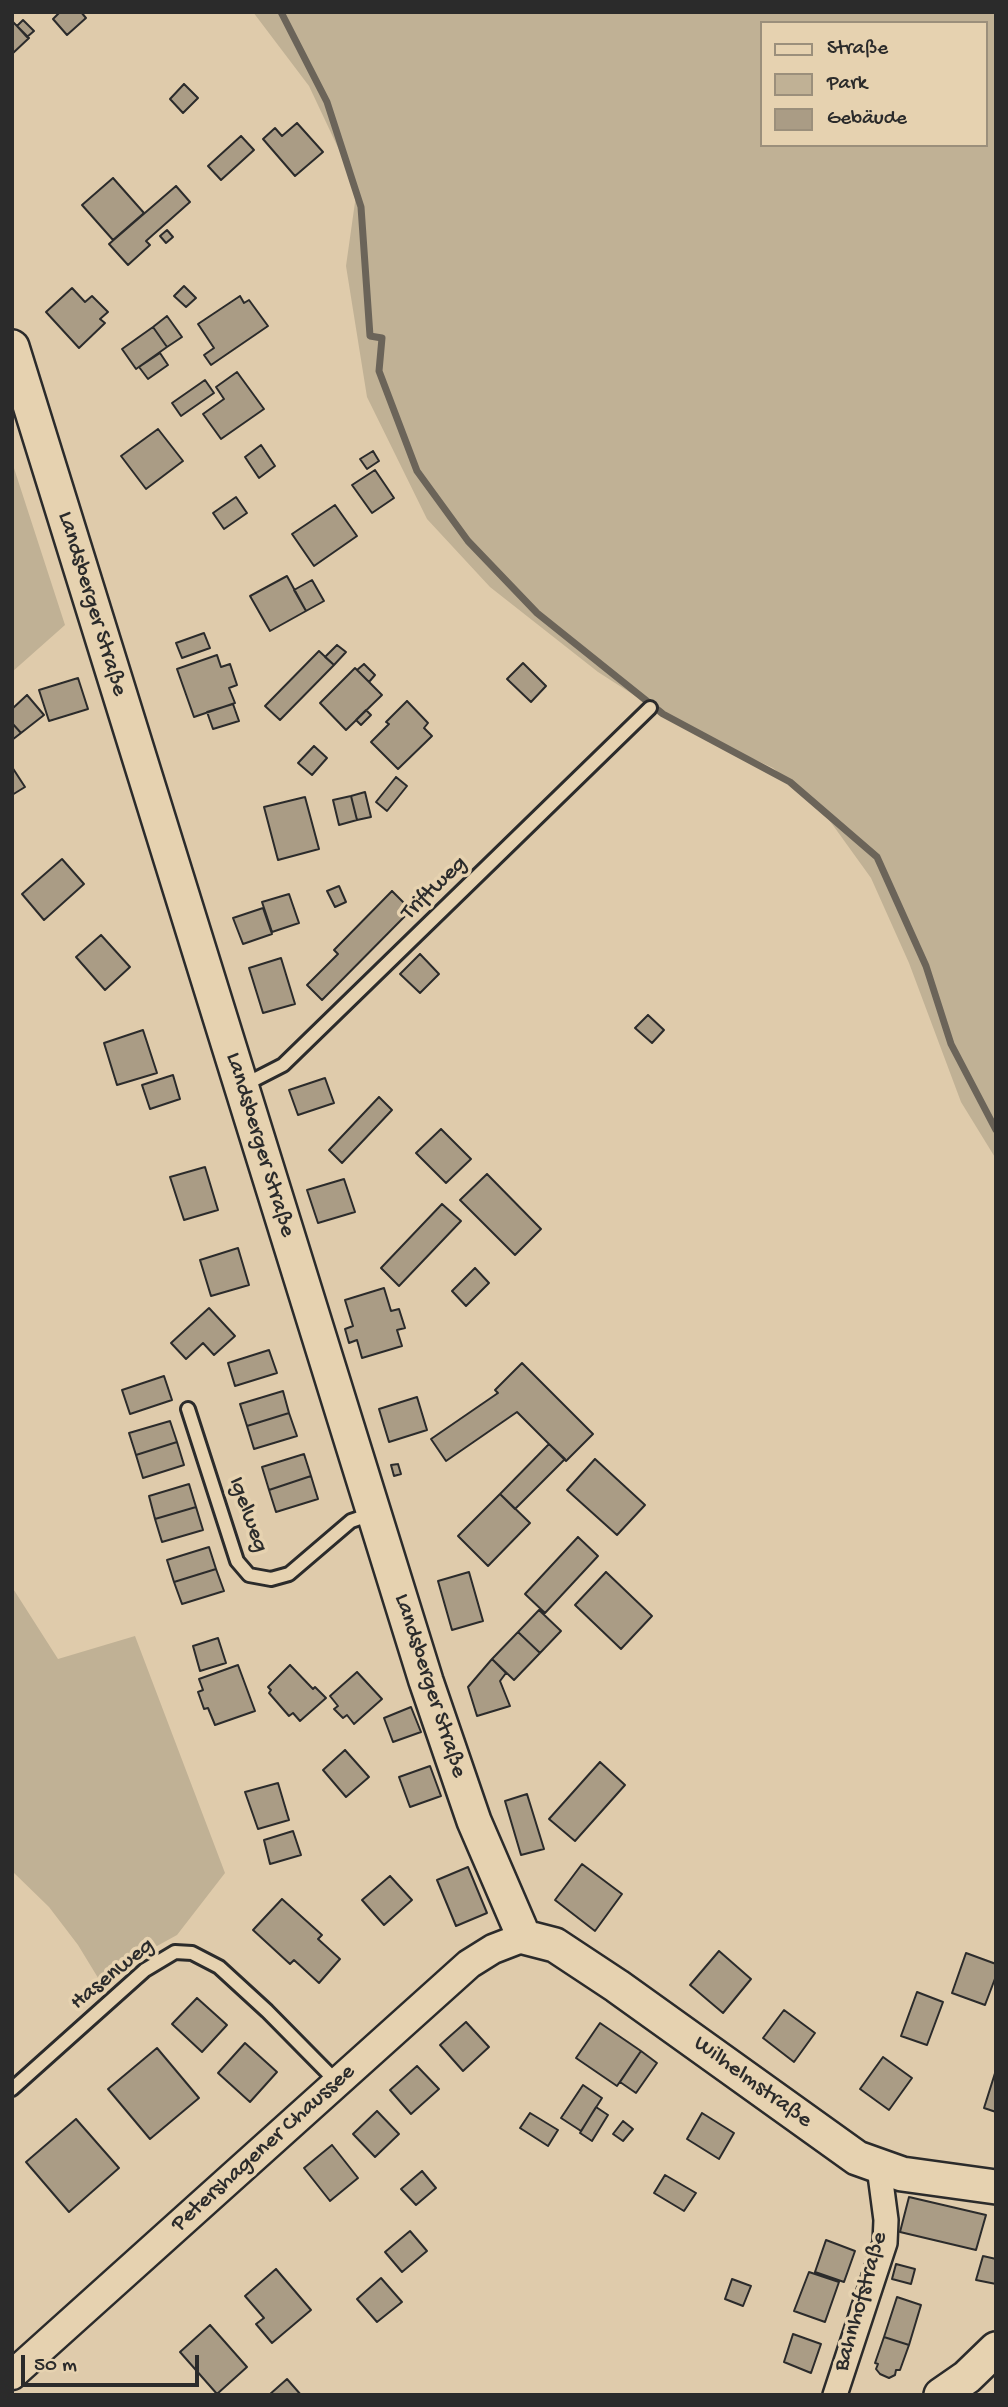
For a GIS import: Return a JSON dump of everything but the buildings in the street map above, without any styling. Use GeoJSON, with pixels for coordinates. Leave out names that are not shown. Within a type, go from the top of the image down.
{"type":"FeatureCollection","features":[{"type":"Feature","properties":{"kind":"main road","name":"Landsberger Straße"},"geometry":{"type":"LineString","coordinates":[[12,347],[426,1681],[474,1821],[524,1937]]}},
{"type":"Feature","properties":{"kind":"main road","name":"Wilhelmstraße"},"geometry":{"type":"LineString","coordinates":[[524,1937],[555,1945],[617,1986],[857,2158],[902,2174],[996,2187]]}},
{"type":"Feature","properties":{"kind":"main road"},"geometry":{"type":"LineString","coordinates":[[941,2395],[967,2377],[996,2349]]}},
{"type":"Feature","properties":{"kind":"street","name":"Petershagener Chaussee"},"geometry":{"type":"LineString","coordinates":[[12,2375],[469,1964],[493,1949],[524,1937]]}},
{"type":"Feature","properties":{"kind":"street","name":"Bahnhofstraße"},"geometry":{"type":"LineString","coordinates":[[835,2395],[885,2243],[886,2220],[880,2167]]}},
{"type":"Feature","properties":{"kind":"lane","name":"Triftweg"},"geometry":{"type":"LineString","coordinates":[[240,1086],[283,1065],[650,708]]}},
{"type":"Feature","properties":{"kind":"lane","name":"Igelweg"},"geometry":{"type":"LineString","coordinates":[[188,1409],[237,1561],[249,1576],[271,1579],[289,1574],[351,1521],[374,1513]]}},
{"type":"Feature","properties":{"kind":"lane","name":"Hasenweg"},"geometry":{"type":"LineString","coordinates":[[12,2089],[145,1970],[175,1952],[192,1952],[219,1967],[337,2082]]}},
{"type":"Feature","properties":{"kind":"green space"},"geometry":{"type":"Polygon","coordinates":[[[253,12],[996,12],[996,1159],[961,1102],[909,963],[871,878],[822,810],[773,768],[679,724],[598,672],[490,587],[427,519],[367,397],[346,266],[357,188],[309,86],[253,12]]]}},
{"type":"Feature","properties":{"kind":"green space"},"geometry":{"type":"Polygon","coordinates":[[[12,462],[65,625],[12,672],[12,462]]]}},
{"type":"Feature","properties":{"kind":"green space"},"geometry":{"type":"Polygon","coordinates":[[[12,1587],[58,1659],[135,1636],[225,1873],[177,1935],[137,1957],[103,1986],[78,1945],[49,1907],[12,1871],[12,1587]]]}},
{"type":"Feature","properties":{"kind":"waterway"},"geometry":{"type":"LineString","coordinates":[[281,12],[327,102],[361,207],[370,336],[382,338],[379,371],[417,471],[468,541],[537,613],[663,714],[790,782],[877,857],[926,966],[951,1044],[996,1130]]}}]}
